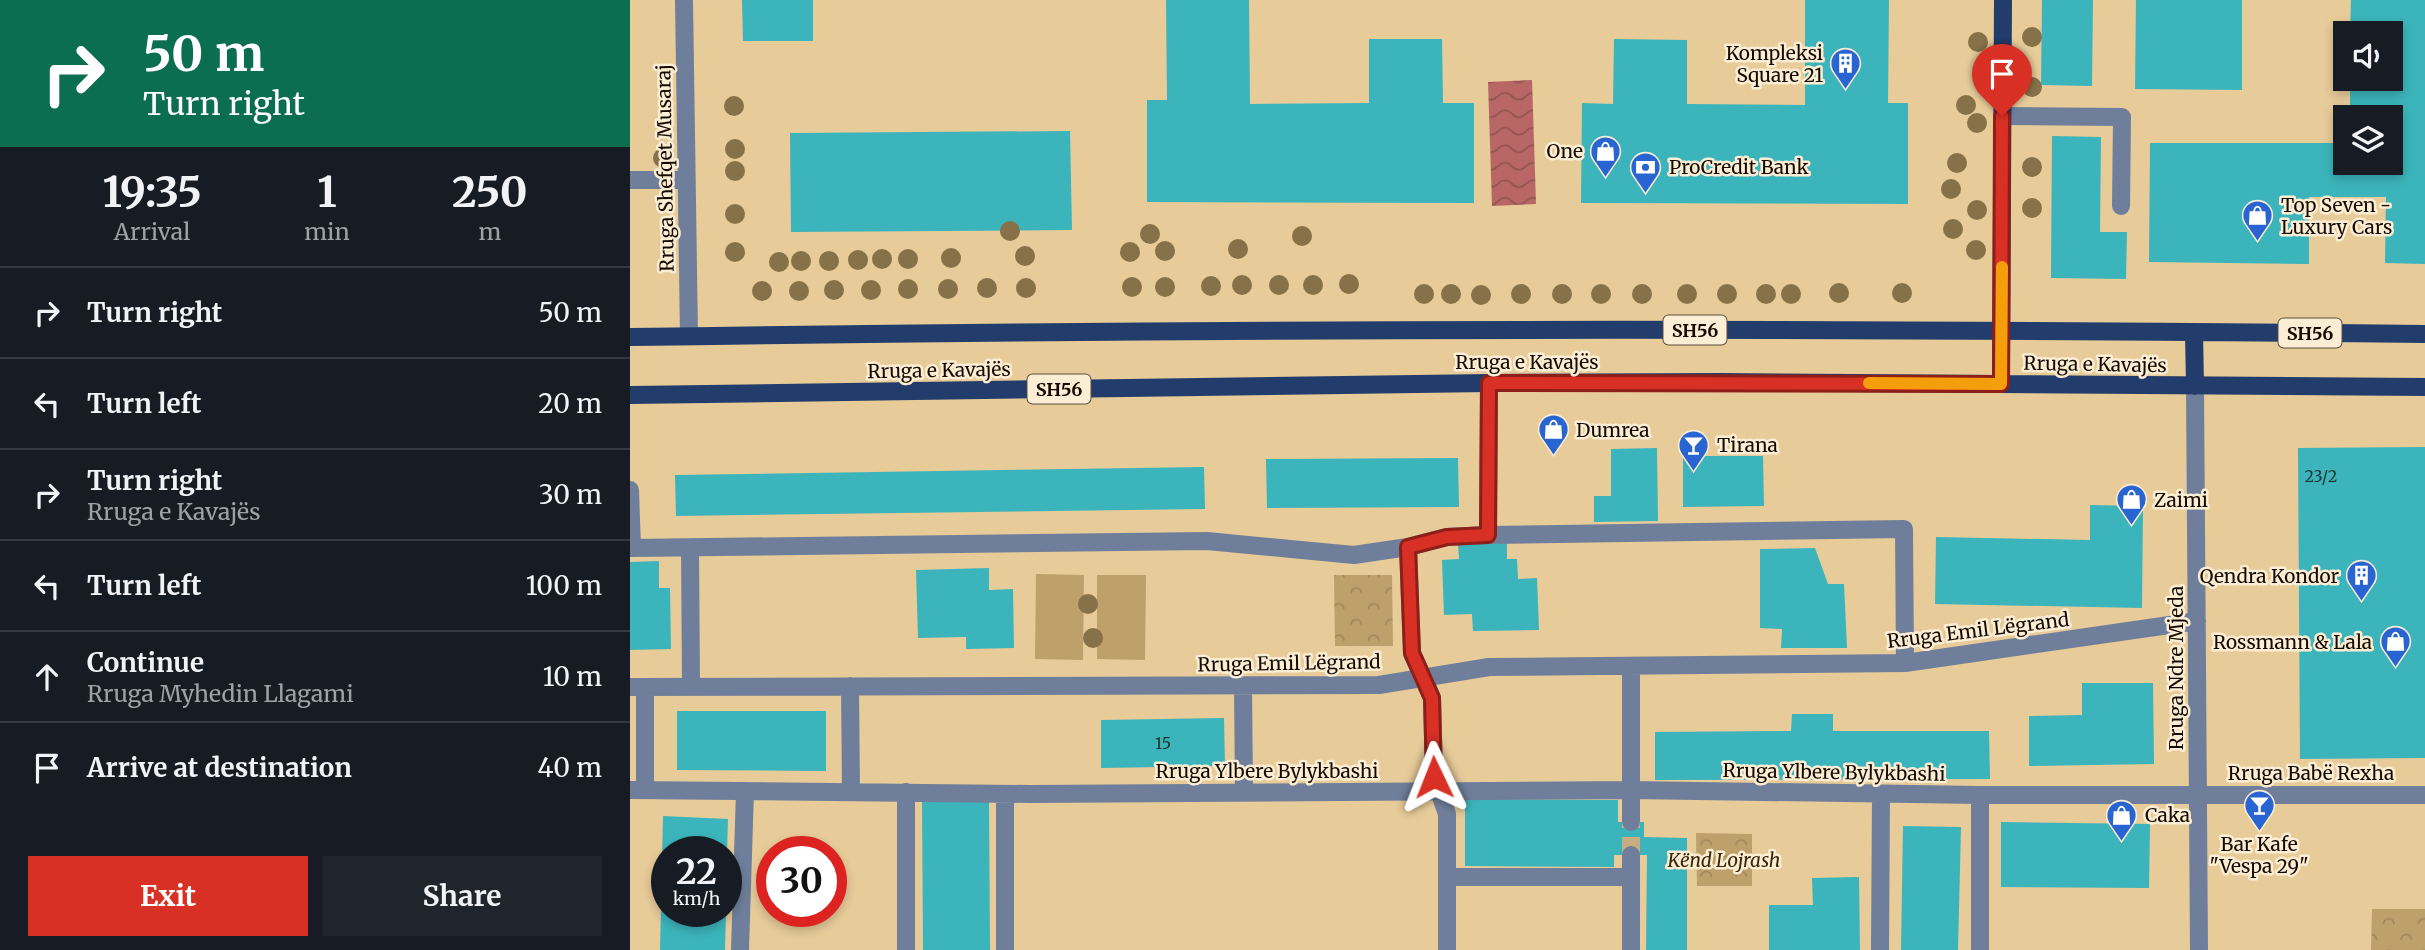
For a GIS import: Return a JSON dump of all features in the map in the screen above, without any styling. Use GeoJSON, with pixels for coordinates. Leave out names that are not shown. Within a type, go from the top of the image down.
{"type":"FeatureCollection","features":[{"type":"Feature","properties":{"kind":"main road"},"geometry":{"type":"LineString","coordinates":[[2001,384],[2003,0]]}},
{"type":"Feature","properties":{"kind":"main road","name":"Rruga e Kavajës"},"geometry":{"type":"LineString","coordinates":[[630,337],[1388,330],[2001,330],[2425,334]]}},
{"type":"Feature","properties":{"kind":"main road"},"geometry":{"type":"LineString","coordinates":[[2194,332],[2195,386]]}},
{"type":"Feature","properties":{"kind":"main road","name":"Rruga e Kavajës"},"geometry":{"type":"LineString","coordinates":[[630,395],[1489,383],[2425,387]]}},
{"type":"Feature","properties":{"kind":"street","name":"Rruga Shefqet Musaraj"},"geometry":{"type":"LineString","coordinates":[[684,0],[688,336]]}},
{"type":"Feature","properties":{"kind":"street"},"geometry":{"type":"LineString","coordinates":[[2002,116],[2122,117],[2121,206]]}},
{"type":"Feature","properties":{"kind":"street"},"geometry":{"type":"LineString","coordinates":[[630,180],[686,180]]}},
{"type":"Feature","properties":{"kind":"street"},"geometry":{"type":"LineString","coordinates":[[1488,535],[1489,383]]}},
{"type":"Feature","properties":{"kind":"street","name":"Rruga Ndre Mjeda"},"geometry":{"type":"LineString","coordinates":[[2195,386],[2199,950]]}},
{"type":"Feature","properties":{"kind":"street"},"geometry":{"type":"LineString","coordinates":[[630,490],[631,548],[1207,541],[1354,555],[1408,547],[1447,537],[1904,528],[1905,663]]}},
{"type":"Feature","properties":{"kind":"street"},"geometry":{"type":"LineString","coordinates":[[1408,547],[1412,653],[1432,698],[1434,777],[1447,814],[1447,950]]}},
{"type":"Feature","properties":{"kind":"street"},"geometry":{"type":"LineString","coordinates":[[690,548],[691,686]]}},
{"type":"Feature","properties":{"kind":"street","name":"Rruga Emil Lëgrand"},"geometry":{"type":"LineString","coordinates":[[638,687],[1379,685],[1489,667],[1905,663],[2197,621]]}},
{"type":"Feature","properties":{"kind":"street"},"geometry":{"type":"LineString","coordinates":[[1631,667],[1631,822]]}},
{"type":"Feature","properties":{"kind":"street"},"geometry":{"type":"LineString","coordinates":[[850,686],[851,792]]}},
{"type":"Feature","properties":{"kind":"street"},"geometry":{"type":"LineString","coordinates":[[1243,686],[1244,791]]}},
{"type":"Feature","properties":{"kind":"street"},"geometry":{"type":"LineString","coordinates":[[638,687],[638,790]]}},
{"type":"Feature","properties":{"kind":"street","name":"Rruga Ylbere Bylykbashi"},"geometry":{"type":"LineString","coordinates":[[638,790],[1005,793],[1631,790],[1881,794],[2198,794]]}},
{"type":"Feature","properties":{"kind":"street"},"geometry":{"type":"LineString","coordinates":[[740,950],[745,791]]}},
{"type":"Feature","properties":{"kind":"street"},"geometry":{"type":"LineString","coordinates":[[906,792],[906,950]]}},
{"type":"Feature","properties":{"kind":"street"},"geometry":{"type":"LineString","coordinates":[[1005,793],[1005,950]]}},
{"type":"Feature","properties":{"kind":"street"},"geometry":{"type":"LineString","coordinates":[[1880,950],[1881,794]]}},
{"type":"Feature","properties":{"kind":"street"},"geometry":{"type":"LineString","coordinates":[[1980,794],[1980,950]]}},
{"type":"Feature","properties":{"kind":"street","name":"Rruga Babë Rexha"},"geometry":{"type":"LineString","coordinates":[[2198,794],[2425,794]]}},
{"type":"Feature","properties":{"kind":"street"},"geometry":{"type":"LineString","coordinates":[[1631,855],[1631,950]]}},
{"type":"Feature","properties":{"kind":"street"},"geometry":{"type":"LineString","coordinates":[[1447,877],[1631,877]]}},
{"type":"Feature","properties":{"kind":"green space"},"geometry":{"type":"Polygon","coordinates":[[[1036,574],[1084,575],[1083,660],[1035,659],[1036,574]]]}},
{"type":"Feature","properties":{"kind":"green space"},"geometry":{"type":"Polygon","coordinates":[[[1097,575],[1146,575],[1145,660],[1097,659],[1097,575]]]}},
{"type":"Feature","properties":{"kind":"green space"},"geometry":{"type":"Polygon","coordinates":[[[1334,575],[1392,575],[1393,646],[1335,646],[1334,575]]]}},
{"type":"Feature","properties":{"kind":"green space","name":"Kënd Lojrash"},"geometry":{"type":"Polygon","coordinates":[[[1696,833],[1752,834],[1752,886],[1697,886],[1696,833]]]}},
{"type":"Feature","properties":{"kind":"green space"},"geometry":{"type":"Polygon","coordinates":[[[2372,909],[2425,909],[2425,950],[2371,950],[2372,909]]]}},
{"type":"Feature","properties":{"kind":"water"},"geometry":{"type":"Polygon","coordinates":[[[1532,80],[1536,204],[1492,206],[1488,82],[1532,80]]]}},
{"type":"Feature","properties":{"kind":"building"},"geometry":{"type":"Polygon","coordinates":[[[742,0],[813,0],[813,41],[743,41],[742,0]]]}},
{"type":"Feature","properties":{"kind":"building"},"geometry":{"type":"Polygon","coordinates":[[[1166,0],[1249,0],[1250,104],[1369,103],[1369,39],[1442,39],[1443,103],[1474,103],[1474,203],[1147,202],[1147,100],[1167,100],[1166,0]]]}},
{"type":"Feature","properties":{"kind":"building","name":"Kompleksi Square 21"},"geometry":{"type":"Polygon","coordinates":[[[1805,0],[1889,0],[1888,103],[1908,103],[1908,204],[1581,203],[1582,103],[1613,104],[1614,39],[1687,40],[1687,104],[1805,105],[1805,0]]]}},
{"type":"Feature","properties":{"kind":"building"},"geometry":{"type":"Polygon","coordinates":[[[2042,0],[2093,0],[2092,86],[2041,85],[2042,0]]]}},
{"type":"Feature","properties":{"kind":"building"},"geometry":{"type":"Polygon","coordinates":[[[2136,0],[2242,0],[2242,90],[2135,89],[2136,0]]]}},
{"type":"Feature","properties":{"kind":"building"},"geometry":{"type":"Polygon","coordinates":[[[2351,0],[2425,0],[2425,264],[2385,263],[2386,197],[2309,197],[2309,264],[2149,262],[2150,143],[2333,143],[2333,175],[2403,175],[2403,105],[2350,105],[2350,91],[2403,91],[2403,21],[2350,21],[2351,0]]]}},
{"type":"Feature","properties":{"kind":"building"},"geometry":{"type":"Polygon","coordinates":[[[1070,131],[1072,230],[791,232],[790,133],[1070,131]]]}},
{"type":"Feature","properties":{"kind":"building"},"geometry":{"type":"Polygon","coordinates":[[[2052,136],[2101,137],[2100,232],[2127,232],[2126,279],[2051,278],[2052,136]]]}},
{"type":"Feature","properties":{"kind":"building","name":"Qendra Kondor"},"geometry":{"type":"Polygon","coordinates":[[[2425,447],[2425,758],[2300,759],[2298,448],[2425,447]]]}},
{"type":"Feature","properties":{"kind":"building"},"geometry":{"type":"Polygon","coordinates":[[[1657,448],[1658,521],[1594,522],[1594,496],[1611,496],[1611,449],[1657,448]]]}},
{"type":"Feature","properties":{"kind":"building"},"geometry":{"type":"Polygon","coordinates":[[[1683,456],[1763,456],[1764,506],[1683,507],[1683,456]]]}},
{"type":"Feature","properties":{"kind":"building"},"geometry":{"type":"Polygon","coordinates":[[[1458,458],[1459,507],[1267,508],[1266,459],[1458,458]]]}},
{"type":"Feature","properties":{"kind":"building"},"geometry":{"type":"Polygon","coordinates":[[[1204,467],[1205,509],[676,516],[675,475],[1204,467]]]}},
{"type":"Feature","properties":{"kind":"building"},"geometry":{"type":"Polygon","coordinates":[[[2090,505],[2143,506],[2142,608],[1935,604],[1936,537],[2090,540],[2090,505]]]}},
{"type":"Feature","properties":{"kind":"building"},"geometry":{"type":"Polygon","coordinates":[[[1507,543],[1507,559],[1517,559],[1518,579],[1537,578],[1539,630],[1473,631],[1472,614],[1444,615],[1442,560],[1459,559],[1458,544],[1507,543]]]}},
{"type":"Feature","properties":{"kind":"building"},"geometry":{"type":"Polygon","coordinates":[[[1815,548],[1828,584],[1844,584],[1847,648],[1781,648],[1782,629],[1760,628],[1760,549],[1815,548]]]}},
{"type":"Feature","properties":{"kind":"building"},"geometry":{"type":"Polygon","coordinates":[[[659,561],[659,588],[670,588],[671,649],[630,650],[630,562],[659,561]]]}},
{"type":"Feature","properties":{"kind":"building"},"geometry":{"type":"Polygon","coordinates":[[[989,568],[989,590],[1013,589],[1014,648],[966,649],[966,637],[918,638],[916,570],[989,568]]]}},
{"type":"Feature","properties":{"kind":"building"},"geometry":{"type":"Polygon","coordinates":[[[2082,683],[2153,683],[2154,764],[2029,766],[2029,716],[2082,715],[2082,683]]]}},
{"type":"Feature","properties":{"kind":"building"},"geometry":{"type":"Polygon","coordinates":[[[677,711],[826,711],[826,771],[677,770],[677,711]]]}},
{"type":"Feature","properties":{"kind":"building"},"geometry":{"type":"Polygon","coordinates":[[[1792,714],[1833,714],[1833,731],[1989,731],[1990,779],[1655,780],[1655,732],[1791,731],[1792,714]]]}},
{"type":"Feature","properties":{"kind":"building"},"geometry":{"type":"Polygon","coordinates":[[[1224,718],[1225,766],[1101,768],[1101,720],[1224,718]]]}},
{"type":"Feature","properties":{"kind":"building"},"geometry":{"type":"Polygon","coordinates":[[[1465,799],[1618,800],[1618,822],[1644,822],[1644,837],[1687,838],[1687,950],[1646,950],[1647,855],[1614,855],[1614,867],[1465,866],[1465,799]]]}},
{"type":"Feature","properties":{"kind":"building"},"geometry":{"type":"Polygon","coordinates":[[[922,801],[989,801],[990,950],[923,950],[922,801]]]}},
{"type":"Feature","properties":{"kind":"building"},"geometry":{"type":"Polygon","coordinates":[[[663,816],[728,819],[727,836],[663,836],[663,816]]]}},
{"type":"Feature","properties":{"kind":"building"},"geometry":{"type":"Polygon","coordinates":[[[2001,822],[2150,824],[2149,888],[2001,887],[2001,822]]]}},
{"type":"Feature","properties":{"kind":"building"},"geometry":{"type":"Polygon","coordinates":[[[1903,826],[1961,827],[1958,950],[1901,950],[1903,826]]]}},
{"type":"Feature","properties":{"kind":"building"},"geometry":{"type":"Polygon","coordinates":[[[1859,877],[1860,950],[1769,950],[1769,905],[1813,905],[1812,878],[1859,877]]]}},
{"type":"Feature","properties":{"kind":"building"},"geometry":{"type":"Polygon","coordinates":[[[661,927],[726,927],[725,950],[660,950],[661,927]]]}},
{"type":"Feature","properties":{"kind":"tunnel"},"geometry":{"type":"LineString","coordinates":[[1631,822],[1631,855]]}},
{"type":"Feature","properties":{"kind":"slow traffic"},"geometry":{"type":"LineString","coordinates":[[1869,383],[2001,384],[2002,267]]}},
{"type":"Feature","properties":{"kind":"place","name":"Kompleksi Square 21"},"geometry":{"type":"Point","coordinates":[1846,91]}},
{"type":"Feature","properties":{"kind":"place","name":"One"},"geometry":{"type":"Point","coordinates":[1606,178]}},
{"type":"Feature","properties":{"kind":"place","name":"ProCredit Bank"},"geometry":{"type":"Point","coordinates":[1646,194]}},
{"type":"Feature","properties":{"kind":"place","name":"Top Seven - Luxury Cars"},"geometry":{"type":"Point","coordinates":[2258,243]}},
{"type":"Feature","properties":{"kind":"place","name":"Dumrea"},"geometry":{"type":"Point","coordinates":[1553,457]}},
{"type":"Feature","properties":{"kind":"place","name":"Tirana"},"geometry":{"type":"Point","coordinates":[1694,472]}},
{"type":"Feature","properties":{"kind":"place","name":"Zaimi"},"geometry":{"type":"Point","coordinates":[2131,527]}},
{"type":"Feature","properties":{"kind":"place","name":"Qendra Kondor"},"geometry":{"type":"Point","coordinates":[2362,603]}},
{"type":"Feature","properties":{"kind":"place","name":"Rossmann & Lala"},"geometry":{"type":"Point","coordinates":[2395,669]}},
{"type":"Feature","properties":{"kind":"place","name":"Bar Kafe \"Vespa 29\""},"geometry":{"type":"Point","coordinates":[2259,832]}},
{"type":"Feature","properties":{"kind":"place","name":"Caka"},"geometry":{"type":"Point","coordinates":[2122,842]}},
{"type":"Feature","properties":{"kind":"route"},"geometry":{"type":"LineString","coordinates":[[1434,777],[1432,698],[1412,653],[1408,547],[1447,537],[1488,535],[1489,383],[2001,384],[2002,116]]}}]}
